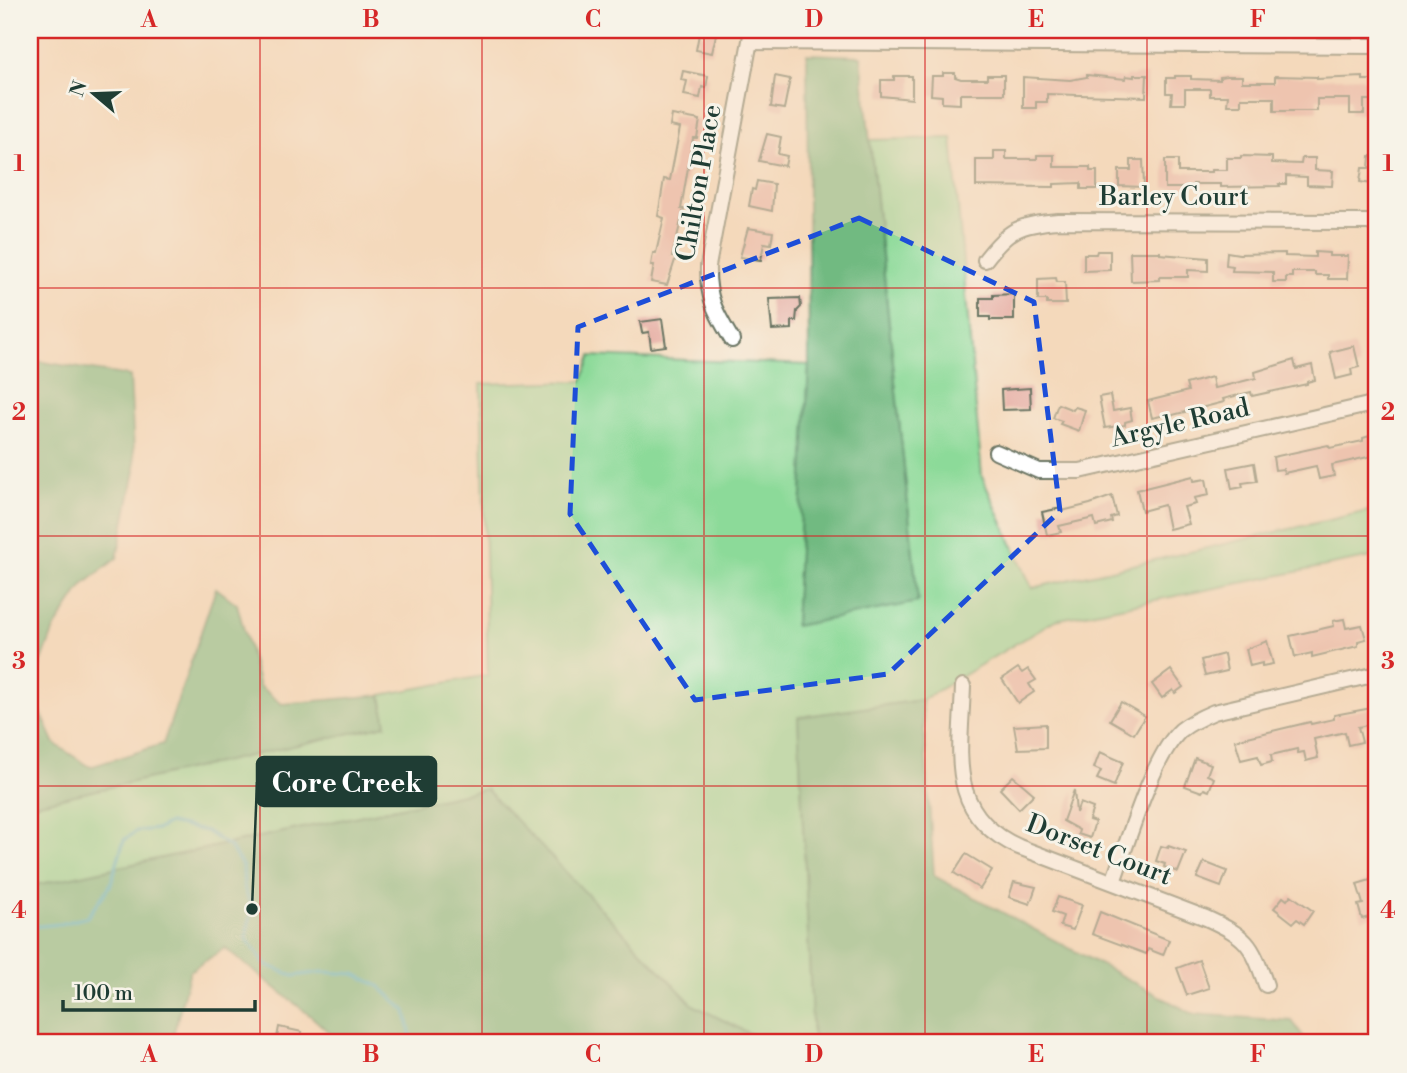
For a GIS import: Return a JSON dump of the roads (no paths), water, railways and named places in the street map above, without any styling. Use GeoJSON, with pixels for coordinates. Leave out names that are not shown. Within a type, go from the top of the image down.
{"type":"FeatureCollection","features":[{"type":"Feature","properties":{"kind":"street"},"geometry":{"type":"LineString","coordinates":[[751,36],[1377,46]]}},
{"type":"Feature","properties":{"kind":"street","name":"Chilton Place"},"geometry":{"type":"LineString","coordinates":[[732,340],[709,296],[708,266],[751,36]]}},
{"type":"Feature","properties":{"kind":"street","name":"Barley Court"},"geometry":{"type":"LineString","coordinates":[[985,260],[1001,239],[1011,231],[1035,223],[1377,224]]}},
{"type":"Feature","properties":{"kind":"street","name":"Argyle Road"},"geometry":{"type":"LineString","coordinates":[[996,452],[1039,471],[1080,471],[1377,403]]}},
{"type":"Feature","properties":{"kind":"street"},"geometry":{"type":"LineString","coordinates":[[1113,882],[1160,758],[1181,731],[1199,718],[1214,712],[1377,674]]}},
{"type":"Feature","properties":{"kind":"street","name":"Dorset Court"},"geometry":{"type":"LineString","coordinates":[[963,686],[961,775],[963,790],[978,818],[1008,842],[1232,930],[1251,947],[1266,985]]}},
{"type":"Feature","properties":{"kind":"waterway"},"geometry":{"type":"LineString","coordinates":[[30,927],[60,924],[87,917],[110,886],[124,840],[137,831],[158,829],[169,823],[206,831],[230,847],[243,867],[244,887],[252,909],[246,938],[265,964],[293,976],[323,972],[355,974],[379,986],[406,1011],[412,1043]]}},
{"type":"Feature","properties":{"kind":"place","name":"Core Creek"},"geometry":{"type":"Point","coordinates":[252,909]}}]}
